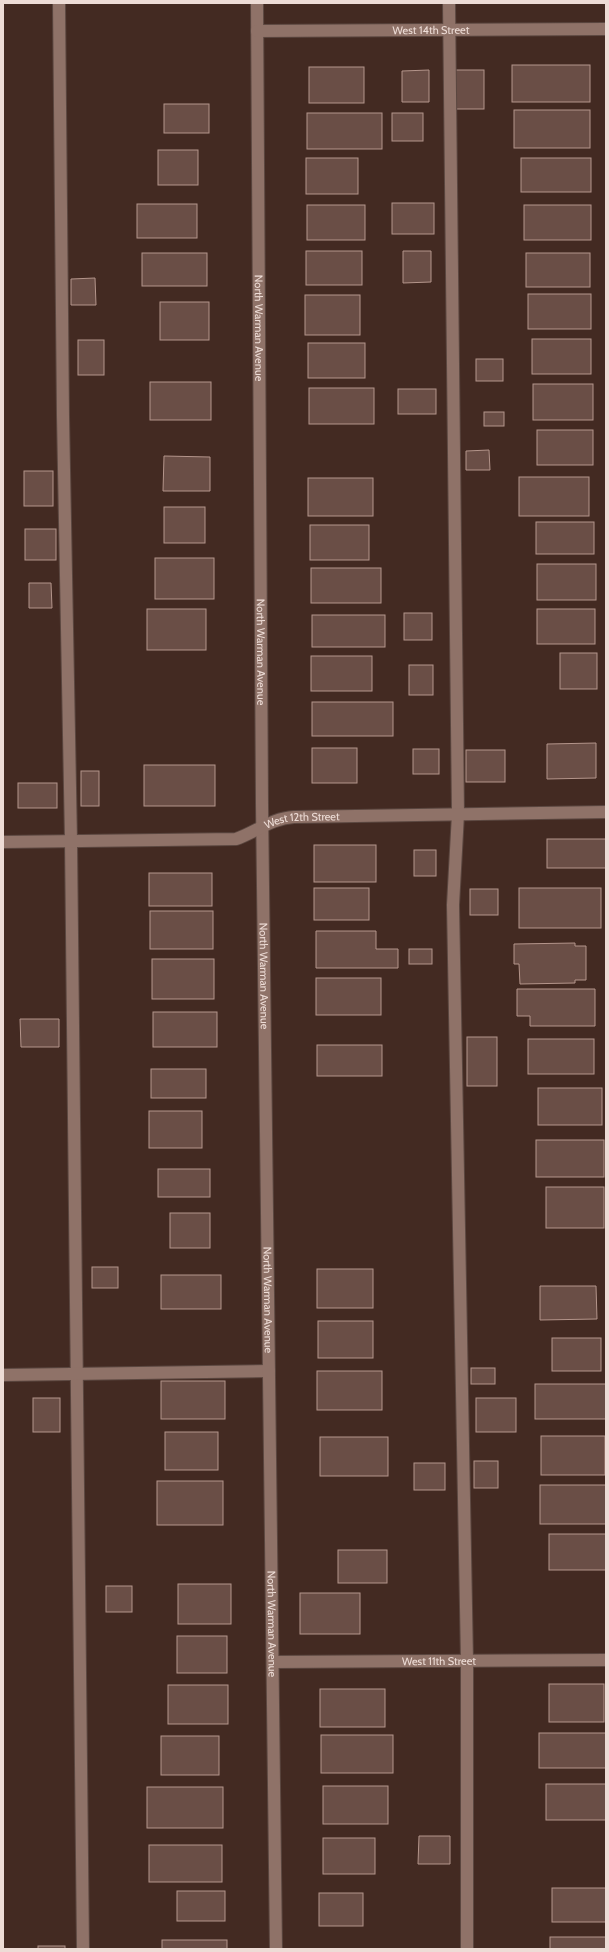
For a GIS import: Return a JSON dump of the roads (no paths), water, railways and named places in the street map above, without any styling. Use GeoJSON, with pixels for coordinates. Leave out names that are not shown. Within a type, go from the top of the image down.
{"type":"FeatureCollection","features":[{"type":"Feature","properties":{"kind":"street"},"geometry":{"type":"LineString","coordinates":[[59,3],[63,424],[71,841],[78,1374],[83,1949]]}},
{"type":"Feature","properties":{"kind":"street","name":"North Warman Avenue"},"geometry":{"type":"LineString","coordinates":[[256,3],[262,827],[276,1949]]}},
{"type":"Feature","properties":{"kind":"street"},"geometry":{"type":"LineString","coordinates":[[449,3],[458,814],[453,905],[467,1661],[467,1949]]}},
{"type":"Feature","properties":{"kind":"street","name":"West 14th Street"},"geometry":{"type":"LineString","coordinates":[[257,31],[606,29]]}},
{"type":"Feature","properties":{"kind":"street","name":"West 12th Street"},"geometry":{"type":"LineString","coordinates":[[3,842],[236,839],[275,820],[290,817],[606,812]]}},
{"type":"Feature","properties":{"kind":"street"},"geometry":{"type":"LineString","coordinates":[[3,1375],[269,1371]]}},
{"type":"Feature","properties":{"kind":"street","name":"West 11th Street"},"geometry":{"type":"LineString","coordinates":[[273,1662],[606,1660]]}}]}
